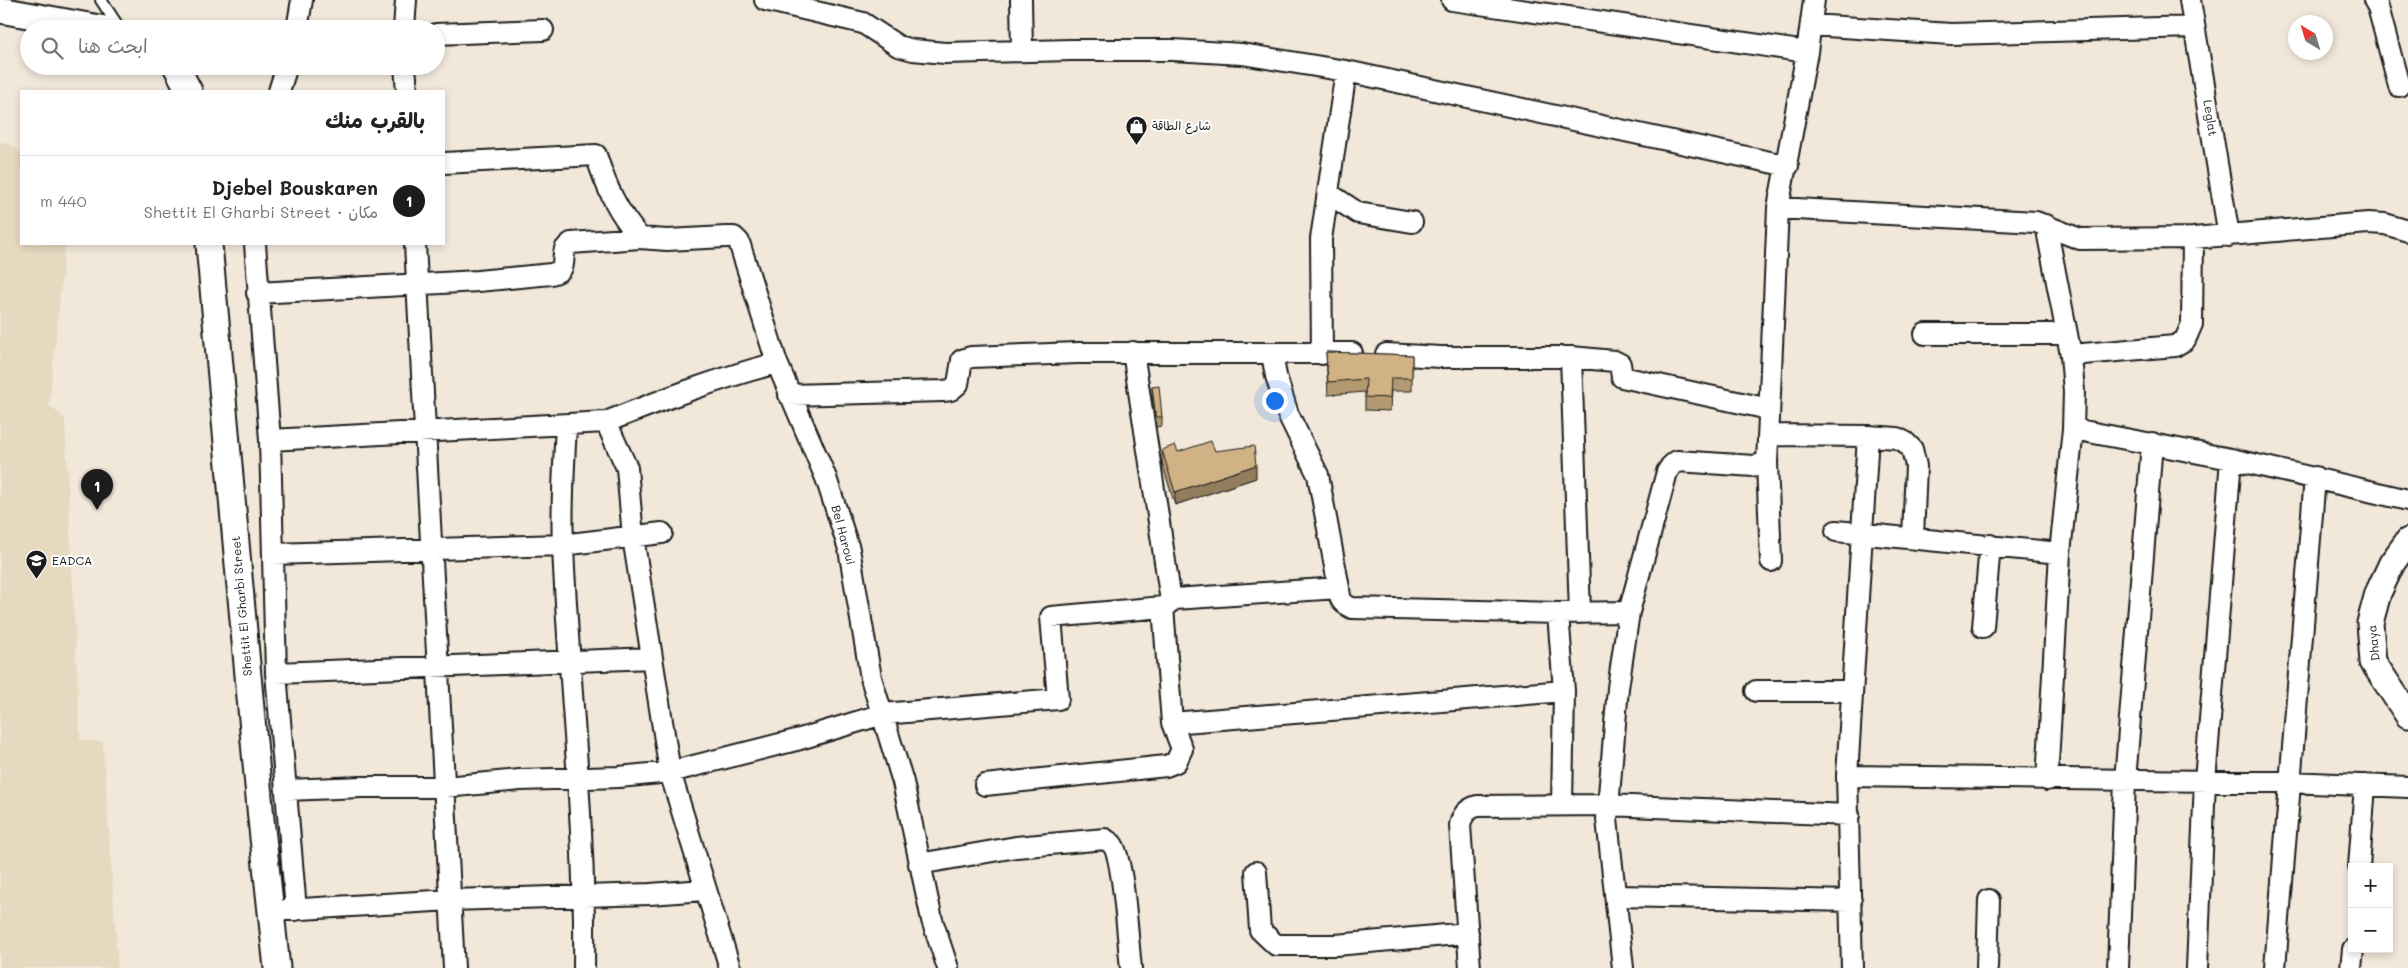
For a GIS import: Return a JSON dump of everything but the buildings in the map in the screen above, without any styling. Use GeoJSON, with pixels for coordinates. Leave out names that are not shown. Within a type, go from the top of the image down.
{"type":"FeatureCollection","features":[{"type":"Feature","properties":{"kind":"street"},"geometry":{"type":"LineString","coordinates":[[299,20],[302,0]]}},
{"type":"Feature","properties":{"kind":"street"},"geometry":{"type":"LineString","coordinates":[[405,20],[406,0]]}},
{"type":"Feature","properties":{"kind":"street"},"geometry":{"type":"LineString","coordinates":[[765,0],[863,23],[898,46],[913,50],[945,53],[1173,50],[1242,54],[1346,71],[1788,166]]}},
{"type":"Feature","properties":{"kind":"street"},"geometry":{"type":"LineString","coordinates":[[1021,0],[1022,51]]}},
{"type":"Feature","properties":{"kind":"street"},"geometry":{"type":"LineString","coordinates":[[1771,561],[1767,463],[1770,435],[1769,409],[1778,208],[1788,166],[1808,52],[1814,0]]}},
{"type":"Feature","properties":{"kind":"street","name":"Leglat"},"geometry":{"type":"LineString","coordinates":[[2190,0],[2229,236]]}},
{"type":"Feature","properties":{"kind":"street"},"geometry":{"type":"LineString","coordinates":[[2374,0],[2378,7],[2399,86]]}},
{"type":"Feature","properties":{"kind":"street"},"geometry":{"type":"LineString","coordinates":[[1462,1],[1808,52]]}},
{"type":"Feature","properties":{"kind":"street"},"geometry":{"type":"LineString","coordinates":[[0,10],[55,20]]}},
{"type":"Feature","properties":{"kind":"street"},"geometry":{"type":"LineString","coordinates":[[1811,25],[1951,34],[2194,26]]}},
{"type":"Feature","properties":{"kind":"street"},"geometry":{"type":"LineString","coordinates":[[445,34],[543,30]]}},
{"type":"Feature","properties":{"kind":"street"},"geometry":{"type":"LineString","coordinates":[[1322,354],[1321,239],[1346,71]]}},
{"type":"Feature","properties":{"kind":"street"},"geometry":{"type":"LineString","coordinates":[[181,75],[188,90]]}},
{"type":"Feature","properties":{"kind":"street"},"geometry":{"type":"LineString","coordinates":[[279,90],[284,75]]}},
{"type":"Feature","properties":{"kind":"street"},"geometry":{"type":"LineString","coordinates":[[406,75],[407,90]]}},
{"type":"Feature","properties":{"kind":"street"},"geometry":{"type":"LineString","coordinates":[[445,163],[596,155],[612,200],[621,215],[640,238]]}},
{"type":"Feature","properties":{"kind":"street"},"geometry":{"type":"LineString","coordinates":[[1328,193],[1358,213],[1412,222]]}},
{"type":"Feature","properties":{"kind":"street"},"geometry":{"type":"LineString","coordinates":[[1778,208],[2036,222],[2080,239],[2229,236],[2368,223],[2385,224],[2408,231]]}},
{"type":"Feature","properties":{"kind":"street"},"geometry":{"type":"LineString","coordinates":[[2046,225],[2071,355],[2074,392],[2073,429],[2060,553],[2046,780]]}},
{"type":"Feature","properties":{"kind":"street","name":"Bel Haroui"},"geometry":{"type":"LineString","coordinates":[[640,238],[667,240],[734,237],[739,242],[777,364],[826,478],[849,549],[871,678],[903,782],[918,864],[932,920],[948,968]]}},
{"type":"Feature","properties":{"kind":"street"},"geometry":{"type":"LineString","coordinates":[[257,293],[417,285],[551,274],[559,272],[563,267],[565,248],[571,243],[640,238]]}},
{"type":"Feature","properties":{"kind":"street"},"geometry":{"type":"LineString","coordinates":[[2071,355],[2175,346],[2185,340],[2192,324],[2193,238]]}},
{"type":"Feature","properties":{"kind":"street","name":"Shettit El Gharbi Street"},"geometry":{"type":"LineString","coordinates":[[209,245],[260,810],[277,968]]}},
{"type":"Feature","properties":{"kind":"street"},"geometry":{"type":"LineString","coordinates":[[255,245],[257,293],[270,440],[276,673],[296,910]]}},
{"type":"Feature","properties":{"kind":"street"},"geometry":{"type":"LineString","coordinates":[[415,245],[454,968]]}},
{"type":"Feature","properties":{"kind":"street"},"geometry":{"type":"LineString","coordinates":[[1925,334],[2067,334]]}},
{"type":"Feature","properties":{"kind":"street"},"geometry":{"type":"LineString","coordinates":[[789,395],[943,392],[951,390],[958,384],[964,358],[1014,354],[1133,352],[1571,357],[1618,362],[1622,377],[1769,409]]}},
{"type":"Feature","properties":{"kind":"street"},"geometry":{"type":"LineString","coordinates":[[985,785],[1166,766],[1176,762],[1182,749],[1172,723],[1167,604],[1133,352]]}},
{"type":"Feature","properties":{"kind":"street"},"geometry":{"type":"LineString","coordinates":[[1272,354],[1276,376],[1288,414],[1318,475],[1342,604],[1352,608],[1558,613],[1629,612]]}},
{"type":"Feature","properties":{"kind":"street"},"geometry":{"type":"LineString","coordinates":[[1571,357],[1580,613]]}},
{"type":"Feature","properties":{"kind":"street"},"geometry":{"type":"LineString","coordinates":[[270,440],[606,422],[747,371],[777,364]]}},
{"type":"Feature","properties":{"kind":"street"},"geometry":{"type":"LineString","coordinates":[[606,422],[626,468],[633,537],[670,772],[704,890],[730,968]]}},
{"type":"Feature","properties":{"kind":"street"},"geometry":{"type":"LineString","coordinates":[[566,425],[562,546],[580,778],[585,896],[584,968]]}},
{"type":"Feature","properties":{"kind":"street"},"geometry":{"type":"LineString","coordinates":[[2073,429],[2231,459],[2408,500]]}},
{"type":"Feature","properties":{"kind":"street"},"geometry":{"type":"LineString","coordinates":[[1770,435],[1897,438],[1912,449],[1916,466],[1913,538]]}},
{"type":"Feature","properties":{"kind":"street"},"geometry":{"type":"LineString","coordinates":[[1852,968],[1847,776],[1868,436]]}},
{"type":"Feature","properties":{"kind":"street"},"geometry":{"type":"LineString","coordinates":[[2118,968],[2125,781],[2152,443]]}},
{"type":"Feature","properties":{"kind":"street"},"geometry":{"type":"LineString","coordinates":[[2197,968],[2205,781],[2231,459]]}},
{"type":"Feature","properties":{"kind":"street"},"geometry":{"type":"LineString","coordinates":[[1623,968],[1607,805],[1618,688],[1629,612],[1671,466],[1678,461],[1754,466],[1767,463]]}},
{"type":"Feature","properties":{"kind":"street"},"geometry":{"type":"LineString","coordinates":[[2275,968],[2315,477]]}},
{"type":"Feature","properties":{"kind":"street"},"geometry":{"type":"LineString","coordinates":[[1836,531],[2060,553]]}},
{"type":"Feature","properties":{"kind":"street"},"geometry":{"type":"LineString","coordinates":[[273,554],[562,546],[662,533]]}},
{"type":"Feature","properties":{"kind":"street","name":"Dhaya"},"geometry":{"type":"LineString","coordinates":[[2408,541],[2392,562],[2378,593],[2370,623],[2373,662],[2408,715]]}},
{"type":"Feature","properties":{"kind":"street"},"geometry":{"type":"LineString","coordinates":[[1983,627],[1990,545]]}},
{"type":"Feature","properties":{"kind":"street"},"geometry":{"type":"LineString","coordinates":[[286,790],[361,787],[444,787],[520,780],[670,772],[800,739],[883,714],[1058,699],[1051,617],[1167,604],[1175,599],[1339,588]]}},
{"type":"Feature","properties":{"kind":"street"},"geometry":{"type":"LineString","coordinates":[[1558,613],[1564,690],[1562,805]]}},
{"type":"Feature","properties":{"kind":"street"},"geometry":{"type":"LineString","coordinates":[[276,673],[652,658]]}},
{"type":"Feature","properties":{"kind":"street"},"geometry":{"type":"LineString","coordinates":[[1172,723],[1564,690]]}},
{"type":"Feature","properties":{"kind":"street"},"geometry":{"type":"LineString","coordinates":[[1756,691],[1852,691]]}},
{"type":"Feature","properties":{"kind":"street"},"geometry":{"type":"LineString","coordinates":[[1847,776],[2289,782],[2408,787]]}},
{"type":"Feature","properties":{"kind":"street"},"geometry":{"type":"LineString","coordinates":[[2359,863],[2365,785]]}},
{"type":"Feature","properties":{"kind":"street"},"geometry":{"type":"LineString","coordinates":[[1470,968],[1460,825],[1465,813],[1477,806],[1607,805],[1849,815]]}},
{"type":"Feature","properties":{"kind":"street"},"geometry":{"type":"LineString","coordinates":[[918,864],[1016,847],[1105,840],[1112,844],[1117,857],[1124,893],[1131,968]]}},
{"type":"Feature","properties":{"kind":"street"},"geometry":{"type":"LineString","coordinates":[[1256,872],[1260,930],[1276,945],[1336,945],[1468,934]]}},
{"type":"Feature","properties":{"kind":"street"},"geometry":{"type":"LineString","coordinates":[[271,911],[451,900],[704,890]]}},
{"type":"Feature","properties":{"kind":"street"},"geometry":{"type":"LineString","coordinates":[[1617,896],[1851,901]]}},
{"type":"Feature","properties":{"kind":"street"},"geometry":{"type":"LineString","coordinates":[[1986,968],[1989,900]]}},
{"type":"Feature","properties":{"kind":"street"},"geometry":{"type":"LineString","coordinates":[[2351,968],[2353,953]]}},
{"type":"Feature","properties":{"kind":"lane"},"geometry":{"type":"LineString","coordinates":[[100,0],[114,20]]}},
{"type":"Feature","properties":{"kind":"shaded area","name":"EADCA"},"geometry":{"type":"Polygon","coordinates":[[[0,142],[10,144],[20,152],[20,245],[65,245],[49,405],[65,419],[80,740],[103,742],[118,968],[0,968],[0,142]]]}},
{"type":"Feature","properties":{"kind":"place","name":"شارع الطاقة"},"geometry":{"type":"Point","coordinates":[1136,145]}},
{"type":"Feature","properties":{"kind":"place","name":"Djebel Bouskaren"},"geometry":{"type":"Point","coordinates":[97,510]}},
{"type":"Feature","properties":{"kind":"place","name":"EADCA"},"geometry":{"type":"Point","coordinates":[36,580]}}]}
